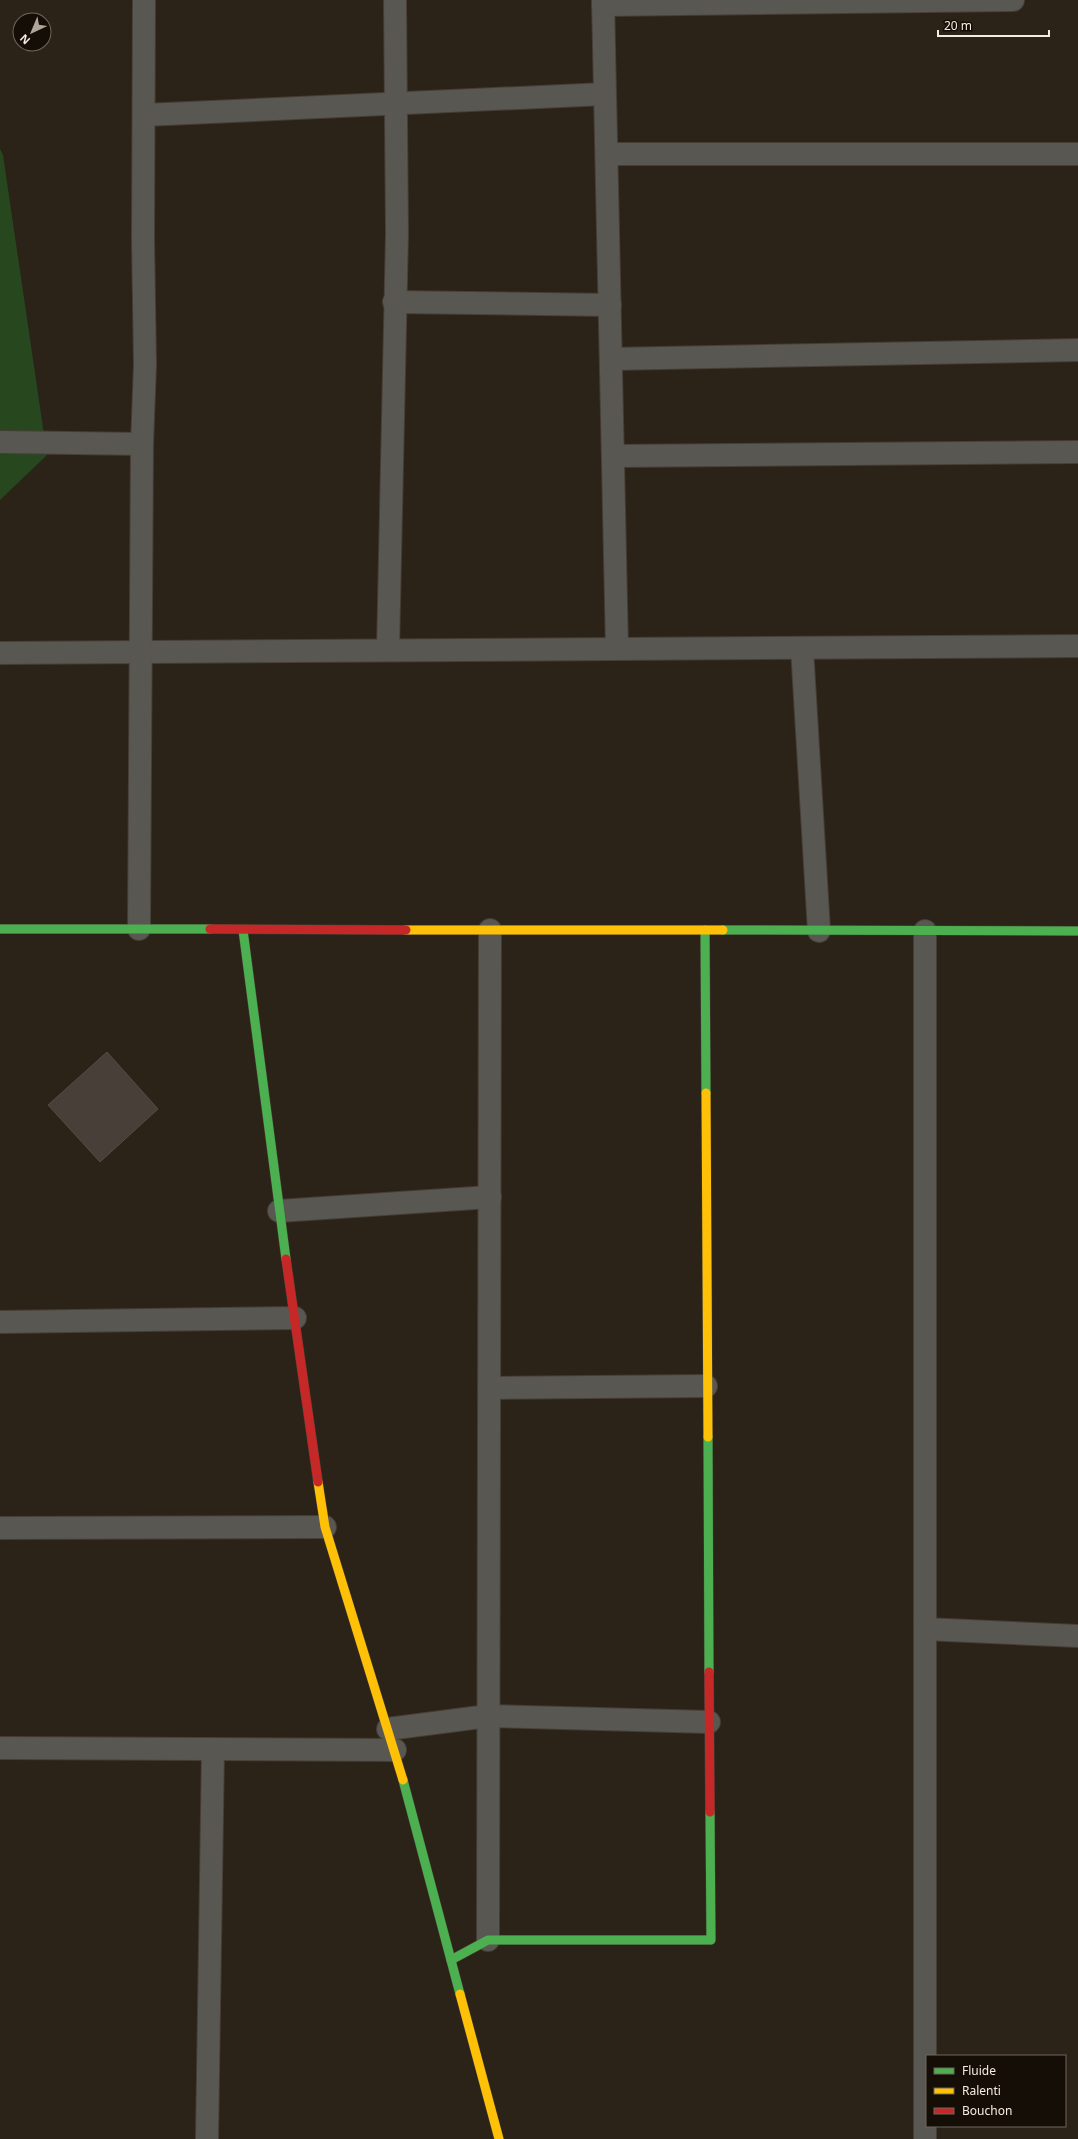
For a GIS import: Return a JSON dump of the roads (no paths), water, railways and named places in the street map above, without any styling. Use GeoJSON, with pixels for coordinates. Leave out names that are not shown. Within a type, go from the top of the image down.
{"type":"FeatureCollection","features":[{"type":"Feature","properties":{"kind":"street"},"geometry":{"type":"LineString","coordinates":[[139,929],[142,444],[144,365],[144,0]]}},
{"type":"Feature","properties":{"kind":"street"},"geometry":{"type":"LineString","coordinates":[[388,650],[394,302],[397,234],[395,0]]}},
{"type":"Feature","properties":{"kind":"street"},"geometry":{"type":"LineString","coordinates":[[617,649],[603,3],[1013,0]]}},
{"type":"Feature","properties":{"kind":"street"},"geometry":{"type":"LineString","coordinates":[[144,115],[395,105],[605,94]]}},
{"type":"Feature","properties":{"kind":"street"},"geometry":{"type":"LineString","coordinates":[[607,154],[1078,154]]}},
{"type":"Feature","properties":{"kind":"street"},"geometry":{"type":"LineString","coordinates":[[394,302],[610,305]]}},
{"type":"Feature","properties":{"kind":"street"},"geometry":{"type":"LineString","coordinates":[[611,359],[1078,350]]}},
{"type":"Feature","properties":{"kind":"street"},"geometry":{"type":"LineString","coordinates":[[0,442],[142,444]]}},
{"type":"Feature","properties":{"kind":"street"},"geometry":{"type":"LineString","coordinates":[[613,456],[1078,452]]}},
{"type":"Feature","properties":{"kind":"street"},"geometry":{"type":"LineString","coordinates":[[0,653],[1078,646]]}},
{"type":"Feature","properties":{"kind":"street"},"geometry":{"type":"LineString","coordinates":[[802,648],[819,930]]}},
{"type":"Feature","properties":{"kind":"street"},"geometry":{"type":"LineString","coordinates":[[0,929],[1078,931]]}},
{"type":"Feature","properties":{"kind":"street"},"geometry":{"type":"LineString","coordinates":[[243,930],[279,1211],[325,1527],[395,1750],[499,2139]]}},
{"type":"Feature","properties":{"kind":"street"},"geometry":{"type":"LineString","coordinates":[[488,1940],[490,930]]}},
{"type":"Feature","properties":{"kind":"street"},"geometry":{"type":"LineString","coordinates":[[451,1960],[488,1940],[711,1940],[706,1386],[705,930]]}},
{"type":"Feature","properties":{"kind":"street"},"geometry":{"type":"LineString","coordinates":[[925,931],[925,2139]]}},
{"type":"Feature","properties":{"kind":"street"},"geometry":{"type":"LineString","coordinates":[[279,1211],[490,1197]]}},
{"type":"Feature","properties":{"kind":"street"},"geometry":{"type":"LineString","coordinates":[[0,1322],[295,1318]]}},
{"type":"Feature","properties":{"kind":"street"},"geometry":{"type":"LineString","coordinates":[[489,1388],[706,1386]]}},
{"type":"Feature","properties":{"kind":"street"},"geometry":{"type":"LineString","coordinates":[[0,1528],[325,1527]]}},
{"type":"Feature","properties":{"kind":"street"},"geometry":{"type":"LineString","coordinates":[[925,1629],[1078,1636]]}},
{"type":"Feature","properties":{"kind":"street"},"geometry":{"type":"LineString","coordinates":[[388,1729],[488,1716],[709,1722]]}},
{"type":"Feature","properties":{"kind":"street"},"geometry":{"type":"LineString","coordinates":[[0,1748],[395,1750]]}},
{"type":"Feature","properties":{"kind":"street"},"geometry":{"type":"LineString","coordinates":[[207,2139],[213,1749]]}}]}
